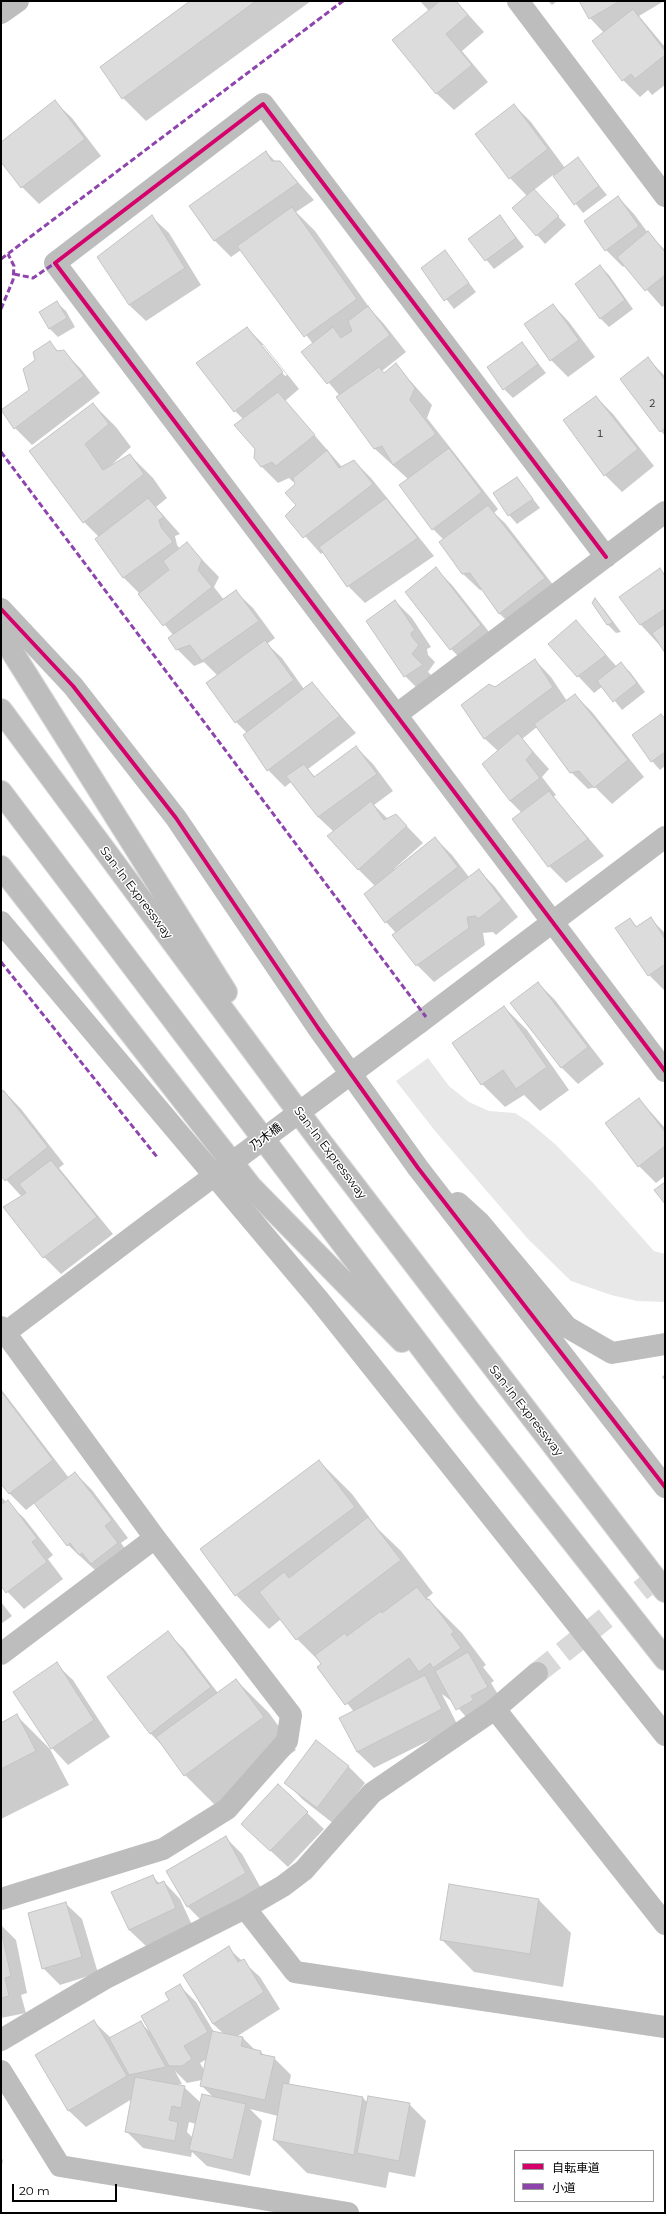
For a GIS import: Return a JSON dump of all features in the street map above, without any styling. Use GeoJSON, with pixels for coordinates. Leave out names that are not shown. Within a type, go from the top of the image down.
{"type":"FeatureCollection","features":[{"type":"Feature","properties":{"kind":"main road"},"geometry":{"type":"LineString","coordinates":[[1,13],[18,1]]}},
{"type":"Feature","properties":{"kind":"main road"},"geometry":{"type":"LineString","coordinates":[[518,1],[665,196]]}},
{"type":"Feature","properties":{"kind":"main road"},"geometry":{"type":"LineString","coordinates":[[606,557],[264,104],[55,263],[665,1071]]}},
{"type":"Feature","properties":{"kind":"main road"},"geometry":{"type":"LineString","coordinates":[[396,715],[665,512]]}},
{"type":"Feature","properties":{"kind":"main road"},"geometry":{"type":"LineString","coordinates":[[1,609],[73,686],[176,818],[318,1028],[418,1168],[665,1487]]}},
{"type":"Feature","properties":{"kind":"main road"},"geometry":{"type":"LineString","coordinates":[[1,634],[317,1137]]}},
{"type":"Feature","properties":{"kind":"main road","name":"San-In Expressway"},"geometry":{"type":"LineString","coordinates":[[1,710],[317,1137],[665,1591]]}},
{"type":"Feature","properties":{"kind":"main road"},"geometry":{"type":"LineString","coordinates":[[1,792],[467,1408],[665,1659]]}},
{"type":"Feature","properties":{"kind":"main road","name":"乃木橋"},"geometry":{"type":"LineString","coordinates":[[3,1332],[665,837]]}},
{"type":"Feature","properties":{"kind":"main road"},"geometry":{"type":"LineString","coordinates":[[1,867],[252,1187],[467,1408]]}},
{"type":"Feature","properties":{"kind":"main road"},"geometry":{"type":"LineString","coordinates":[[1,922],[319,1300],[665,1735]]}},
{"type":"Feature","properties":{"kind":"main road"},"geometry":{"type":"LineString","coordinates":[[418,1168],[480,1223],[567,1327],[612,1353],[665,1344]]}},
{"type":"Feature","properties":{"kind":"main road"},"geometry":{"type":"LineString","coordinates":[[1,1899],[163,1849],[227,1809],[286,1742],[291,1715],[155,1538],[3,1332]]}},
{"type":"Feature","properties":{"kind":"main road"},"geometry":{"type":"LineString","coordinates":[[1,1654],[155,1538]]}},
{"type":"Feature","properties":{"kind":"main road"},"geometry":{"type":"LineString","coordinates":[[1,2040],[104,1980],[246,1908],[283,1886],[304,1870],[372,1793],[495,1709],[537,1673]]}},
{"type":"Feature","properties":{"kind":"main road"},"geometry":{"type":"LineString","coordinates":[[495,1709],[665,1924]]}},
{"type":"Feature","properties":{"kind":"main road"},"geometry":{"type":"LineString","coordinates":[[246,1908],[295,1972],[665,2026]]}},
{"type":"Feature","properties":{"kind":"main road"},"geometry":{"type":"LineString","coordinates":[[1,2071],[60,2166],[348,2213]]}},
{"type":"Feature","properties":{"kind":"shaded area"},"geometry":{"type":"Polygon","coordinates":[[[428,1058],[449,1086],[469,1102],[489,1111],[515,1113],[529,1122],[555,1144],[593,1183],[654,1251],[665,1254],[665,1302],[637,1301],[611,1295],[571,1281],[528,1239],[435,1131],[396,1081],[428,1058]]]}},
{"type":"Feature","properties":{"kind":"building"},"geometry":{"type":"Polygon","coordinates":[[[190,1],[256,1],[122,99],[100,67],[190,1]]]}},
{"type":"Feature","properties":{"kind":"building"},"geometry":{"type":"Polygon","coordinates":[[[440,1],[456,1],[468,15],[446,34],[472,65],[436,94],[392,40],[440,1]]]}},
{"type":"Feature","properties":{"kind":"building"},"geometry":{"type":"Polygon","coordinates":[[[579,1],[620,1],[589,19],[579,1]]]}},
{"type":"Feature","properties":{"kind":"building"},"geometry":{"type":"Polygon","coordinates":[[[633,9],[665,51],[665,55],[635,79],[631,74],[622,81],[592,41],[633,9]]]}},
{"type":"Feature","properties":{"kind":"building"},"geometry":{"type":"Polygon","coordinates":[[[55,100],[85,139],[21,188],[1,162],[1,142],[55,100]]]}},
{"type":"Feature","properties":{"kind":"building"},"geometry":{"type":"Polygon","coordinates":[[[514,104],[548,149],[509,179],[475,134],[514,104]]]}},
{"type":"Feature","properties":{"kind":"building"},"geometry":{"type":"Polygon","coordinates":[[[266,151],[272,161],[280,161],[298,183],[214,241],[189,206],[266,151]]]}},
{"type":"Feature","properties":{"kind":"building"},"geometry":{"type":"Polygon","coordinates":[[[578,157],[599,186],[574,205],[553,176],[578,157]]]}},
{"type":"Feature","properties":{"kind":"building"},"geometry":{"type":"Polygon","coordinates":[[[534,189],[559,216],[536,236],[512,208],[534,189]]]}},
{"type":"Feature","properties":{"kind":"building"},"geometry":{"type":"Polygon","coordinates":[[[618,196],[639,226],[605,251],[584,221],[618,196]]]}},
{"type":"Feature","properties":{"kind":"building"},"geometry":{"type":"Polygon","coordinates":[[[292,207],[357,299],[304,337],[237,246],[292,207]]]}},
{"type":"Feature","properties":{"kind":"building"},"geometry":{"type":"Polygon","coordinates":[[[152,215],[185,268],[129,305],[97,257],[152,215]]]}},
{"type":"Feature","properties":{"kind":"building"},"geometry":{"type":"Polygon","coordinates":[[[500,215],[516,238],[485,261],[468,239],[500,215]]]}},
{"type":"Feature","properties":{"kind":"building"},"geometry":{"type":"Polygon","coordinates":[[[648,231],[665,252],[665,275],[645,291],[617,257],[648,231]]]}},
{"type":"Feature","properties":{"kind":"building"},"geometry":{"type":"Polygon","coordinates":[[[445,250],[469,283],[444,301],[421,268],[445,250]]]}},
{"type":"Feature","properties":{"kind":"building"},"geometry":{"type":"Polygon","coordinates":[[[600,265],[625,300],[600,319],[575,284],[600,265]]]}},
{"type":"Feature","properties":{"kind":"building"},"geometry":{"type":"Polygon","coordinates":[[[57,301],[67,318],[49,329],[39,312],[57,301]]]}},
{"type":"Feature","properties":{"kind":"building"},"geometry":{"type":"Polygon","coordinates":[[[553,304],[579,340],[550,361],[524,324],[553,304]]]}},
{"type":"Feature","properties":{"kind":"building"},"geometry":{"type":"Polygon","coordinates":[[[368,306],[390,335],[327,384],[301,352],[333,327],[341,338],[352,331],[348,321],[368,306]]]}},
{"type":"Feature","properties":{"kind":"building"},"geometry":{"type":"Polygon","coordinates":[[[247,327],[283,372],[234,412],[196,363],[247,327]]]}},
{"type":"Feature","properties":{"kind":"building"},"geometry":{"type":"Polygon","coordinates":[[[50,341],[57,351],[64,350],[84,376],[14,429],[1,410],[29,390],[23,369],[35,360],[33,352],[50,341]]]}},
{"type":"Feature","properties":{"kind":"building"},"geometry":{"type":"Polygon","coordinates":[[[522,342],[538,364],[503,390],[487,367],[522,342]]]}},
{"type":"Feature","properties":{"kind":"building"},"geometry":{"type":"Polygon","coordinates":[[[648,357],[665,380],[665,428],[660,432],[620,379],[648,357]]]}},
{"type":"Feature","properties":{"kind":"building"},"geometry":{"type":"Polygon","coordinates":[[[396,363],[415,388],[410,400],[436,434],[393,465],[382,446],[374,449],[336,397],[379,367],[384,373],[396,363]]]}},
{"type":"Feature","properties":{"kind":"building"},"geometry":{"type":"Polygon","coordinates":[[[278,392],[315,435],[276,466],[272,462],[261,467],[254,458],[255,449],[234,425],[278,392]]]}},
{"type":"Feature","properties":{"kind":"building"},"geometry":{"type":"Polygon","coordinates":[[[596,396],[638,449],[604,476],[563,420],[596,396]]]}},
{"type":"Feature","properties":{"kind":"building"},"geometry":{"type":"Polygon","coordinates":[[[93,403],[109,424],[85,444],[103,470],[130,454],[144,474],[83,523],[29,451],[93,403]]]}},
{"type":"Feature","properties":{"kind":"building"},"geometry":{"type":"Polygon","coordinates":[[[449,448],[482,492],[432,530],[399,485],[449,448]]]}},
{"type":"Feature","properties":{"kind":"building"},"geometry":{"type":"Polygon","coordinates":[[[327,450],[339,468],[354,460],[373,484],[303,538],[285,516],[296,505],[285,493],[295,484],[293,478],[327,450]]]}},
{"type":"Feature","properties":{"kind":"building"},"geometry":{"type":"Polygon","coordinates":[[[517,477],[533,499],[508,516],[493,493],[517,477]]]}},
{"type":"Feature","properties":{"kind":"building"},"geometry":{"type":"Polygon","coordinates":[[[148,498],[164,517],[159,520],[161,527],[173,542],[123,578],[95,539],[148,498]]]}},
{"type":"Feature","properties":{"kind":"building"},"geometry":{"type":"Polygon","coordinates":[[[386,498],[418,538],[347,587],[319,547],[386,498]]]}},
{"type":"Feature","properties":{"kind":"building"},"geometry":{"type":"Polygon","coordinates":[[[488,505],[545,578],[499,614],[470,573],[462,574],[439,542],[488,505]]]}},
{"type":"Feature","properties":{"kind":"building"},"geometry":{"type":"Polygon","coordinates":[[[187,542],[202,560],[198,570],[212,587],[163,626],[138,594],[169,570],[163,561],[187,542]]]}},
{"type":"Feature","properties":{"kind":"building"},"geometry":{"type":"Polygon","coordinates":[[[436,567],[481,625],[450,650],[405,592],[436,567]]]}},
{"type":"Feature","properties":{"kind":"building"},"geometry":{"type":"Polygon","coordinates":[[[660,568],[665,576],[665,609],[640,625],[619,597],[660,568]]]}},
{"type":"Feature","properties":{"kind":"building"},"geometry":{"type":"Polygon","coordinates":[[[236,590],[259,621],[202,661],[190,645],[176,650],[168,638],[236,590]]]}},
{"type":"Feature","properties":{"kind":"building"},"geometry":{"type":"Polygon","coordinates":[[[595,598],[613,623],[607,625],[592,603],[595,598]]]}},
{"type":"Feature","properties":{"kind":"building"},"geometry":{"type":"Polygon","coordinates":[[[395,600],[415,630],[411,633],[412,637],[419,645],[412,654],[423,665],[404,677],[366,621],[395,600]]]}},
{"type":"Feature","properties":{"kind":"building"},"geometry":{"type":"Polygon","coordinates":[[[576,620],[606,655],[577,677],[548,644],[576,620]]]}},
{"type":"Feature","properties":{"kind":"building"},"geometry":{"type":"Polygon","coordinates":[[[665,624],[665,653],[652,633],[665,624]]]}},
{"type":"Feature","properties":{"kind":"building"},"geometry":{"type":"Polygon","coordinates":[[[265,640],[294,680],[235,723],[206,683],[265,640]]]}},
{"type":"Feature","properties":{"kind":"building"},"geometry":{"type":"Polygon","coordinates":[[[535,659],[553,687],[484,739],[461,705],[489,684],[495,687],[535,659]]]}},
{"type":"Feature","properties":{"kind":"building"},"geometry":{"type":"Polygon","coordinates":[[[621,662],[637,683],[613,702],[597,681],[621,662]]]}},
{"type":"Feature","properties":{"kind":"building"},"geometry":{"type":"Polygon","coordinates":[[[312,682],[340,716],[267,771],[243,735],[312,682]]]}},
{"type":"Feature","properties":{"kind":"building"},"geometry":{"type":"Polygon","coordinates":[[[575,694],[628,760],[594,788],[579,771],[570,773],[534,724],[575,694]]]}},
{"type":"Feature","properties":{"kind":"building"},"geometry":{"type":"Polygon","coordinates":[[[661,714],[665,719],[665,752],[651,762],[632,735],[661,714]]]}},
{"type":"Feature","properties":{"kind":"building"},"geometry":{"type":"Polygon","coordinates":[[[518,733],[533,752],[526,760],[540,778],[510,801],[482,764],[518,733]]]}},
{"type":"Feature","properties":{"kind":"building"},"geometry":{"type":"Polygon","coordinates":[[[356,746],[377,774],[318,817],[286,776],[304,764],[314,777],[356,746]]]}},
{"type":"Feature","properties":{"kind":"building"},"geometry":{"type":"Polygon","coordinates":[[[549,791],[588,839],[548,867],[512,819],[549,791]]]}},
{"type":"Feature","properties":{"kind":"building"},"geometry":{"type":"Polygon","coordinates":[[[371,801],[384,820],[396,814],[407,826],[358,870],[327,836],[371,801]]]}},
{"type":"Feature","properties":{"kind":"building"},"geometry":{"type":"Polygon","coordinates":[[[435,837],[458,867],[385,923],[364,894],[435,837]]]}},
{"type":"Feature","properties":{"kind":"building"},"geometry":{"type":"Polygon","coordinates":[[[479,869],[502,900],[478,919],[476,916],[467,917],[469,928],[416,966],[392,935],[479,869]]]}},
{"type":"Feature","properties":{"kind":"building"},"geometry":{"type":"Polygon","coordinates":[[[651,917],[665,939],[665,964],[648,976],[615,928],[630,918],[636,927],[651,917]]]}},
{"type":"Feature","properties":{"kind":"building"},"geometry":{"type":"Polygon","coordinates":[[[538,982],[588,1047],[561,1068],[510,1003],[538,982]]]}},
{"type":"Feature","properties":{"kind":"building"},"geometry":{"type":"Polygon","coordinates":[[[504,1006],[547,1067],[516,1089],[503,1070],[481,1085],[452,1043],[504,1006]]]}},
{"type":"Feature","properties":{"kind":"building"},"geometry":{"type":"Polygon","coordinates":[[[4,1091],[48,1147],[5,1181],[1,1176],[1,1093],[4,1091]]]}},
{"type":"Feature","properties":{"kind":"building"},"geometry":{"type":"Polygon","coordinates":[[[639,1098],[665,1132],[665,1146],[638,1167],[605,1123],[639,1098]]]}},
{"type":"Feature","properties":{"kind":"building"},"geometry":{"type":"Polygon","coordinates":[[[51,1160],[97,1217],[43,1258],[3,1207],[26,1193],[19,1184],[51,1160]]]}},
{"type":"Feature","properties":{"kind":"building"},"geometry":{"type":"Polygon","coordinates":[[[665,1182],[665,1204],[654,1190],[665,1182]]]}},
{"type":"Feature","properties":{"kind":"building"},"geometry":{"type":"Polygon","coordinates":[[[1,1391],[53,1460],[9,1494],[1,1484],[1,1391]]]}},
{"type":"Feature","properties":{"kind":"building"},"geometry":{"type":"Polygon","coordinates":[[[319,1460],[355,1507],[235,1596],[200,1549],[319,1460]]]}},
{"type":"Feature","properties":{"kind":"building"},"geometry":{"type":"Polygon","coordinates":[[[75,1472],[112,1520],[105,1526],[118,1543],[91,1564],[82,1553],[79,1555],[70,1543],[67,1546],[34,1503],[75,1472]]]}},
{"type":"Feature","properties":{"kind":"building"},"geometry":{"type":"Polygon","coordinates":[[[8,1500],[37,1538],[32,1542],[47,1562],[6,1593],[1,1586],[1,1505],[8,1500]]]}},
{"type":"Feature","properties":{"kind":"building"},"geometry":{"type":"Polygon","coordinates":[[[368,1517],[401,1560],[296,1640],[259,1592],[284,1572],[289,1578],[368,1517]]]}},
{"type":"Feature","properties":{"kind":"building"},"geometry":{"type":"Polygon","coordinates":[[[417,1587],[427,1600],[429,1599],[454,1632],[451,1634],[461,1648],[433,1668],[430,1663],[419,1672],[409,1658],[345,1705],[317,1667],[321,1664],[315,1655],[345,1633],[347,1636],[381,1611],[382,1613],[417,1587]]]}},
{"type":"Feature","properties":{"kind":"building"},"geometry":{"type":"Polygon","coordinates":[[[168,1631],[211,1687],[150,1734],[107,1677],[168,1631]]]}},
{"type":"Feature","properties":{"kind":"building"},"geometry":{"type":"Polygon","coordinates":[[[468,1652],[488,1687],[471,1696],[474,1700],[456,1710],[435,1671],[468,1652]]]}},
{"type":"Feature","properties":{"kind":"building"},"geometry":{"type":"Polygon","coordinates":[[[57,1662],[94,1720],[51,1749],[13,1692],[57,1662]]]}},
{"type":"Feature","properties":{"kind":"building"},"geometry":{"type":"Polygon","coordinates":[[[425,1675],[442,1709],[357,1752],[339,1718],[425,1675]]]}},
{"type":"Feature","properties":{"kind":"building"},"geometry":{"type":"Polygon","coordinates":[[[236,1679],[264,1717],[184,1776],[156,1737],[236,1679]]]}},
{"type":"Feature","properties":{"kind":"building"},"geometry":{"type":"Polygon","coordinates":[[[17,1714],[36,1751],[1,1769],[1,1723],[17,1714]]]}},
{"type":"Feature","properties":{"kind":"building"},"geometry":{"type":"Polygon","coordinates":[[[316,1740],[349,1766],[317,1808],[284,1783],[316,1740]]]}},
{"type":"Feature","properties":{"kind":"building"},"geometry":{"type":"Polygon","coordinates":[[[278,1784],[308,1812],[270,1851],[241,1824],[278,1784]]]}},
{"type":"Feature","properties":{"kind":"building"},"geometry":{"type":"Polygon","coordinates":[[[226,1836],[246,1873],[187,1907],[166,1871],[226,1836]]]}},
{"type":"Feature","properties":{"kind":"building"},"geometry":{"type":"Polygon","coordinates":[[[153,1875],[157,1884],[164,1881],[176,1908],[129,1930],[111,1892],[153,1875]]]}},
{"type":"Feature","properties":{"kind":"building"},"geometry":{"type":"Polygon","coordinates":[[[449,1884],[539,1899],[530,1954],[440,1940],[449,1884]]]}},
{"type":"Feature","properties":{"kind":"building"},"geometry":{"type":"Polygon","coordinates":[[[66,1902],[82,1957],[42,1969],[28,1913],[66,1902]]]}},
{"type":"Feature","properties":{"kind":"building"},"geometry":{"type":"Polygon","coordinates":[[[1,1930],[11,1976],[5,1978],[9,1996],[1,1998],[1,1930]]]}},
{"type":"Feature","properties":{"kind":"building"},"geometry":{"type":"Polygon","coordinates":[[[229,1946],[238,1962],[244,1959],[264,1992],[213,2024],[183,1975],[229,1946]]]}},
{"type":"Feature","properties":{"kind":"building"},"geometry":{"type":"Polygon","coordinates":[[[180,1984],[208,2032],[184,2046],[192,2059],[182,2066],[169,2066],[141,2016],[169,2000],[165,1993],[180,1984]]]}},
{"type":"Feature","properties":{"kind":"building"},"geometry":{"type":"Polygon","coordinates":[[[94,2020],[127,2076],[68,2111],[35,2055],[94,2020]]]}},
{"type":"Feature","properties":{"kind":"building"},"geometry":{"type":"Polygon","coordinates":[[[141,2021],[166,2067],[129,2075],[109,2038],[141,2021]]]}},
{"type":"Feature","properties":{"kind":"building"},"geometry":{"type":"Polygon","coordinates":[[[212,2031],[243,2037],[241,2046],[261,2051],[260,2054],[275,2057],[265,2100],[200,2086],[212,2031]]]}},
{"type":"Feature","properties":{"kind":"building"},"geometry":{"type":"Polygon","coordinates":[[[135,2077],[185,2086],[181,2108],[172,2106],[169,2120],[178,2122],[175,2141],[125,2132],[135,2077]]]}},
{"type":"Feature","properties":{"kind":"building"},"geometry":{"type":"Polygon","coordinates":[[[283,2083],[363,2097],[354,2155],[273,2140],[283,2083]]]}},
{"type":"Feature","properties":{"kind":"building"},"geometry":{"type":"Polygon","coordinates":[[[202,2094],[246,2104],[233,2160],[189,2150],[202,2094]]]}},
{"type":"Feature","properties":{"kind":"building"},"geometry":{"type":"Polygon","coordinates":[[[368,2096],[410,2103],[399,2161],[357,2153],[368,2096]]]}},
{"type":"Feature","properties":{"kind":"tunnel"},"geometry":{"type":"LineString","coordinates":[[537,1673],[665,1571]]}},
{"type":"Feature","properties":{"kind":"marked path"},"geometry":{"type":"LineString","coordinates":[[1,259],[343,1]]}},
{"type":"Feature","properties":{"kind":"marked path"},"geometry":{"type":"LineString","coordinates":[[1,309],[13,280],[14,266],[8,254]]}},
{"type":"Feature","properties":{"kind":"marked path"},"geometry":{"type":"LineString","coordinates":[[14,274],[33,278],[55,263]]}},
{"type":"Feature","properties":{"kind":"marked path"},"geometry":{"type":"LineString","coordinates":[[1,452],[426,1017]]}},
{"type":"Feature","properties":{"kind":"marked path"},"geometry":{"type":"LineString","coordinates":[[1,962],[157,1157]]}},
{"type":"Feature","properties":{"kind":"cycle path"},"geometry":{"type":"LineString","coordinates":[[606,557],[263,104],[55,263],[665,1071]]}},
{"type":"Feature","properties":{"kind":"cycle path"},"geometry":{"type":"LineString","coordinates":[[1,609],[73,686],[176,818],[318,1028],[418,1168],[665,1487]]}}]}
